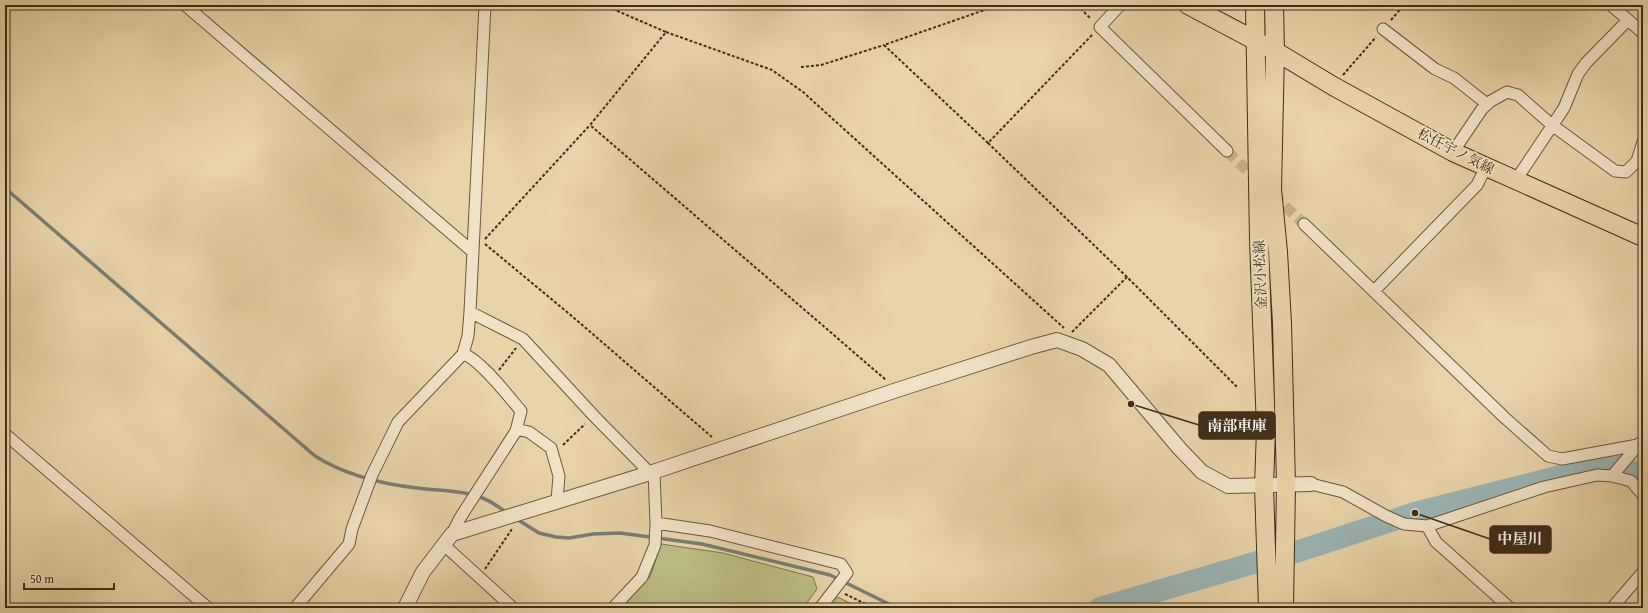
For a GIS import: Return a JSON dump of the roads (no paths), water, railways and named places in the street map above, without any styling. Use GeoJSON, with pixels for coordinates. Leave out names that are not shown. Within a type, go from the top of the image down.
{"type":"FeatureCollection","features":[{"type":"Feature","properties":{"kind":"main road","name":"松任宇ノ気線"},"geometry":{"type":"LineString","coordinates":[[1188,5],[1275,51],[1333,86],[1454,152],[1643,237]]}},
{"type":"Feature","properties":{"kind":"main road","name":"金沢小松線"},"geometry":{"type":"LineString","coordinates":[[1254,5],[1256,41],[1259,240],[1266,428],[1264,486],[1268,608]]}},
{"type":"Feature","properties":{"kind":"main road","name":"金沢小松線"},"geometry":{"type":"LineString","coordinates":[[1274,5],[1275,51],[1272,189],[1278,252],[1282,323],[1286,485],[1284,608]]}},
{"type":"Feature","properties":{"kind":"street"},"geometry":{"type":"LineString","coordinates":[[185,5],[473,252]]}},
{"type":"Feature","properties":{"kind":"street"},"geometry":{"type":"LineString","coordinates":[[295,608],[349,544],[352,529],[370,479],[398,422],[463,354],[468,336],[470,312],[485,5]]}},
{"type":"Feature","properties":{"kind":"street"},"geometry":{"type":"LineString","coordinates":[[1120,5],[1100,27],[1227,152]]}},
{"type":"Feature","properties":{"kind":"street"},"geometry":{"type":"LineString","coordinates":[[1611,5],[1643,33]]}},
{"type":"Feature","properties":{"kind":"street"},"geometry":{"type":"LineString","coordinates":[[1516,180],[1564,108],[1578,74],[1586,63],[1628,20]]}},
{"type":"Feature","properties":{"kind":"street"},"geometry":{"type":"LineString","coordinates":[[1383,29],[1435,69],[1454,78],[1487,104]]}},
{"type":"Feature","properties":{"kind":"street"},"geometry":{"type":"LineString","coordinates":[[1454,152],[1482,109],[1487,104],[1507,92],[1518,95],[1552,125],[1615,171],[1626,172],[1641,158],[1643,142]]}},
{"type":"Feature","properties":{"kind":"street"},"geometry":{"type":"LineString","coordinates":[[1374,291],[1477,185],[1486,167]]}},
{"type":"Feature","properties":{"kind":"street"},"geometry":{"type":"LineString","coordinates":[[1304,224],[1505,418],[1548,456],[1562,459],[1640,443]]}},
{"type":"Feature","properties":{"kind":"street"},"geometry":{"type":"LineString","coordinates":[[470,312],[523,339],[594,416],[652,473],[656,527],[655,545],[642,577],[613,608]]}},
{"type":"Feature","properties":{"kind":"street"},"geometry":{"type":"LineString","coordinates":[[448,539],[509,516],[652,473],[897,390],[1030,347],[1057,340],[1082,349],[1109,365],[1202,472],[1228,486],[1311,484],[1343,492],[1386,516],[1404,524],[1427,526],[1544,487],[1597,475],[1618,468],[1640,443]]}},
{"type":"Feature","properties":{"kind":"street"},"geometry":{"type":"LineString","coordinates":[[405,608],[423,572],[448,539],[516,431],[521,411],[492,378],[469,356],[463,354]]}},
{"type":"Feature","properties":{"kind":"street"},"geometry":{"type":"LineString","coordinates":[[516,431],[520,430],[535,436],[551,448],[559,476],[558,501]]}},
{"type":"Feature","properties":{"kind":"street"},"geometry":{"type":"LineString","coordinates":[[5,434],[208,608]]}},
{"type":"Feature","properties":{"kind":"street"},"geometry":{"type":"LineString","coordinates":[[1618,468],[1643,495]]}},
{"type":"Feature","properties":{"kind":"street"},"geometry":{"type":"LineString","coordinates":[[1427,526],[1436,542],[1510,608]]}},
{"type":"Feature","properties":{"kind":"street"},"geometry":{"type":"LineString","coordinates":[[656,527],[710,531],[841,564],[847,572],[820,608]]}},
{"type":"Feature","properties":{"kind":"street"},"geometry":{"type":"LineString","coordinates":[[448,539],[479,578],[513,608]]}},
{"type":"Feature","properties":{"kind":"street"},"geometry":{"type":"LineString","coordinates":[[1612,608],[1642,573],[1643,574]]}},
{"type":"Feature","properties":{"kind":"waterway"},"geometry":{"type":"LineString","coordinates":[[5,188],[315,456],[327,463],[364,478],[404,486],[457,492],[480,497],[507,513]]}},
{"type":"Feature","properties":{"kind":"waterway"},"geometry":{"type":"LineString","coordinates":[[1100,608],[1299,551],[1415,513],[1600,466],[1614,463],[1633,472],[1643,479]]}},
{"type":"Feature","properties":{"kind":"waterway"},"geometry":{"type":"LineString","coordinates":[[515,518],[539,533],[556,537],[569,538],[593,534],[620,533],[702,544],[830,575],[897,608]]}},
{"type":"Feature","properties":{"kind":"tunnel"},"geometry":{"type":"LineString","coordinates":[[1227,151],[1260,183]]}},
{"type":"Feature","properties":{"kind":"tunnel"},"geometry":{"type":"LineString","coordinates":[[1273,195],[1304,224]]}},
{"type":"Feature","properties":{"kind":"place","name":"南部車庫"},"geometry":{"type":"Point","coordinates":[1131,404]}},
{"type":"Feature","properties":{"kind":"place","name":"中屋川"},"geometry":{"type":"Point","coordinates":[1415,513]}}]}
